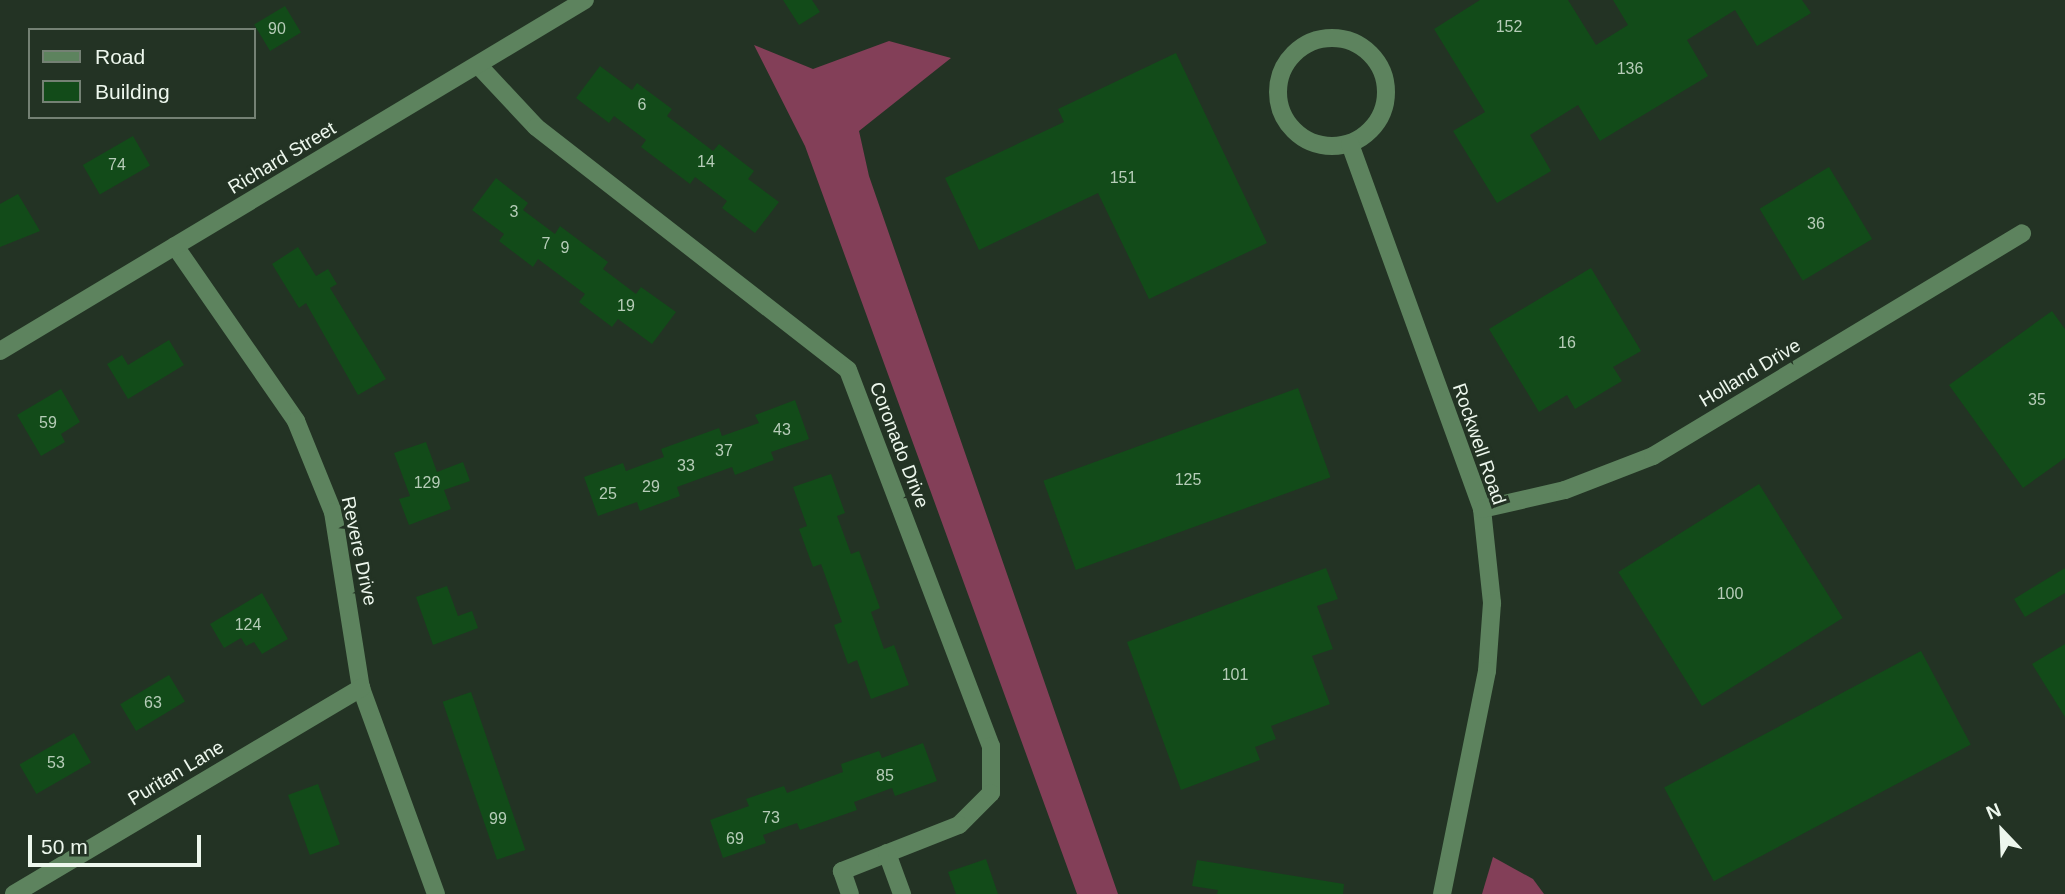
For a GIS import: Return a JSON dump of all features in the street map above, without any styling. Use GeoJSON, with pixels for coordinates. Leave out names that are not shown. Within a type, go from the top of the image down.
{"type":"FeatureCollection","features":[{"type":"Feature","properties":{"kind":"street","name":"Richard Street"},"geometry":{"type":"LineString","coordinates":[[0,351],[585,0]]}},
{"type":"Feature","properties":{"kind":"street"},"geometry":{"type":"LineString","coordinates":[[1334,37],[1355,42],[1372,55],[1383,73],[1387,94],[1381,115],[1369,132],[1350,144],[1329,147],[1308,142],[1291,129],[1280,111],[1277,90],[1282,69],[1294,52],[1313,41],[1334,37]]}},
{"type":"Feature","properties":{"kind":"street","name":"Coronado Drive"},"geometry":{"type":"LineString","coordinates":[[479,66],[536,127],[848,370],[991,746],[991,793],[959,825],[842,871],[850,894]]}},
{"type":"Feature","properties":{"kind":"street","name":"Rockwell Road"},"geometry":{"type":"LineString","coordinates":[[1350,144],[1482,509],[1492,603],[1487,671],[1442,894]]}},
{"type":"Feature","properties":{"kind":"street","name":"Holland Drive"},"geometry":{"type":"LineString","coordinates":[[1482,509],[1565,490],[1653,456],[2022,233]]}},
{"type":"Feature","properties":{"kind":"street","name":"Revere Drive"},"geometry":{"type":"LineString","coordinates":[[175,247],[296,421],[333,512],[360,688],[436,894]]}},
{"type":"Feature","properties":{"kind":"street","name":"Puritan Lane"},"geometry":{"type":"LineString","coordinates":[[14,894],[360,688]]}},
{"type":"Feature","properties":{"kind":"street"},"geometry":{"type":"LineString","coordinates":[[887,853],[902,894]]}},
{"type":"Feature","properties":{"kind":"shaded area"},"geometry":{"type":"Polygon","coordinates":[[[889,41],[951,58],[859,131],[869,176],[1118,894],[1077,894],[805,146],[754,45],[813,69],[889,41]]]}},
{"type":"Feature","properties":{"kind":"shaded area"},"geometry":{"type":"Polygon","coordinates":[[[1493,857],[1533,879],[1544,894],[1482,894],[1493,857]]]}},
{"type":"Feature","properties":{"kind":"building"},"geometry":{"type":"Polygon","coordinates":[[[783,0],[812,0],[820,12],[799,25],[783,0]]]}},
{"type":"Feature","properties":{"kind":"building"},"geometry":{"type":"Polygon","coordinates":[[[1480,0],[1568,0],[1596,45],[1628,25],[1613,0],[1802,0],[1811,13],[1757,46],[1735,10],[1687,40],[1708,76],[1600,141],[1578,105],[1530,135],[1551,171],[1497,203],[1453,131],[1485,112],[1434,29],[1480,0]]]}},
{"type":"Feature","properties":{"kind":"building"},"geometry":{"type":"Polygon","coordinates":[[[285,6],[301,33],[270,51],[254,25],[285,6]]]}},
{"type":"Feature","properties":{"kind":"building"},"geometry":{"type":"Polygon","coordinates":[[[1176,53],[1267,243],[1149,299],[1098,193],[979,250],[945,178],[1064,122],[1058,109],[1176,53]]]}},
{"type":"Feature","properties":{"kind":"building"},"geometry":{"type":"Polygon","coordinates":[[[600,66],[632,90],[637,83],[672,109],[667,116],[713,151],[719,144],[754,171],[748,179],[779,202],[755,233],[722,208],[727,201],[695,177],[690,184],[641,147],[646,140],[614,116],[609,123],[576,98],[600,66]]]}},
{"type":"Feature","properties":{"kind":"building"},"geometry":{"type":"Polygon","coordinates":[[[133,136],[150,165],[100,194],[83,165],[133,136]]]}},
{"type":"Feature","properties":{"kind":"building"},"geometry":{"type":"Polygon","coordinates":[[[1829,167],[1872,239],[1803,281],[1760,209],[1829,167]]]}},
{"type":"Feature","properties":{"kind":"building"},"geometry":{"type":"Polygon","coordinates":[[[496,178],[528,203],[523,210],[555,234],[560,226],[608,262],[603,269],[636,294],[641,287],[676,312],[652,344],[618,319],[612,327],[579,302],[585,294],[538,259],[533,267],[499,241],[504,234],[472,210],[496,178]]]}},
{"type":"Feature","properties":{"kind":"building"},"geometry":{"type":"Polygon","coordinates":[[[18,194],[40,231],[0,247],[0,204],[18,194]]]}},
{"type":"Feature","properties":{"kind":"building"},"geometry":{"type":"Polygon","coordinates":[[[298,247],[316,276],[328,269],[337,284],[330,288],[386,379],[358,395],[306,303],[299,308],[272,264],[298,247]]]}},
{"type":"Feature","properties":{"kind":"building"},"geometry":{"type":"Polygon","coordinates":[[[1591,268],[1641,351],[1613,367],[1622,381],[1575,409],[1567,395],[1539,412],[1489,329],[1591,268]]]}},
{"type":"Feature","properties":{"kind":"building"},"geometry":{"type":"Polygon","coordinates":[[[2052,311],[2065,329],[2065,458],[2023,488],[1949,385],[2052,311]]]}},
{"type":"Feature","properties":{"kind":"building"},"geometry":{"type":"Polygon","coordinates":[[[169,340],[184,365],[128,399],[107,364],[122,355],[128,365],[169,340]]]}},
{"type":"Feature","properties":{"kind":"building"},"geometry":{"type":"Polygon","coordinates":[[[1298,388],[1330,477],[1076,570],[1043,481],[1298,388]]]}},
{"type":"Feature","properties":{"kind":"building"},"geometry":{"type":"Polygon","coordinates":[[[61,389],[80,422],[61,434],[65,442],[41,456],[17,415],[61,389]]]}},
{"type":"Feature","properties":{"kind":"building"},"geometry":{"type":"Polygon","coordinates":[[[795,400],[809,439],[771,452],[774,460],[735,475],[732,467],[677,487],[680,496],[640,511],[637,502],[598,516],[584,477],[623,463],[626,471],[664,457],[661,449],[719,428],[722,436],[759,423],[755,415],[795,400]]]}},
{"type":"Feature","properties":{"kind":"building"},"geometry":{"type":"Polygon","coordinates":[[[426,442],[437,472],[463,462],[470,481],[444,490],[451,509],[409,525],[399,499],[410,496],[394,453],[426,442]]]}},
{"type":"Feature","properties":{"kind":"building"},"geometry":{"type":"Polygon","coordinates":[[[831,474],[845,513],[837,516],[851,554],[859,551],[880,608],[871,612],[884,649],[894,645],[909,685],[871,699],[857,660],[848,664],[834,625],[842,622],[821,564],[813,567],[799,529],[807,526],[793,487],[831,474]]]}},
{"type":"Feature","properties":{"kind":"building"},"geometry":{"type":"Polygon","coordinates":[[[1759,484],[1843,618],[1702,706],[1618,572],[1759,484]]]}},
{"type":"Feature","properties":{"kind":"building"},"geometry":{"type":"Polygon","coordinates":[[[1326,568],[1338,599],[1317,606],[1333,649],[1312,656],[1330,704],[1271,726],[1276,739],[1255,747],[1260,760],[1181,790],[1127,642],[1326,568]]]}},
{"type":"Feature","properties":{"kind":"building"},"geometry":{"type":"Polygon","coordinates":[[[2065,568],[2065,593],[2025,617],[2014,599],[2065,568]]]}},
{"type":"Feature","properties":{"kind":"building"},"geometry":{"type":"Polygon","coordinates":[[[447,586],[458,616],[472,611],[478,628],[433,645],[416,597],[447,586]]]}},
{"type":"Feature","properties":{"kind":"building"},"geometry":{"type":"Polygon","coordinates":[[[262,593],[288,639],[262,654],[254,642],[246,646],[241,638],[224,648],[210,624],[262,593]]]}},
{"type":"Feature","properties":{"kind":"building"},"geometry":{"type":"Polygon","coordinates":[[[2065,644],[2065,717],[2032,664],[2065,644]]]}},
{"type":"Feature","properties":{"kind":"building"},"geometry":{"type":"Polygon","coordinates":[[[1921,651],[1971,745],[1714,881],[1664,788],[1921,651]]]}},
{"type":"Feature","properties":{"kind":"building"},"geometry":{"type":"Polygon","coordinates":[[[169,675],[185,702],[136,731],[120,704],[169,675]]]}},
{"type":"Feature","properties":{"kind":"building"},"geometry":{"type":"Polygon","coordinates":[[[471,692],[525,850],[497,860],[443,702],[471,692]]]}},
{"type":"Feature","properties":{"kind":"building"},"geometry":{"type":"Polygon","coordinates":[[[74,733],[91,762],[36,794],[19,764],[74,733]]]}},
{"type":"Feature","properties":{"kind":"building"},"geometry":{"type":"Polygon","coordinates":[[[923,743],[937,781],[895,796],[892,788],[854,802],[857,810],[800,830],[797,823],[763,835],[766,843],[723,858],[710,820],[749,806],[746,799],[784,786],[787,793],[843,772],[841,764],[879,751],[882,758],[923,743]]]}},
{"type":"Feature","properties":{"kind":"building"},"geometry":{"type":"Polygon","coordinates":[[[318,784],[340,844],[310,855],[288,795],[318,784]]]}},
{"type":"Feature","properties":{"kind":"building"},"geometry":{"type":"Polygon","coordinates":[[[986,859],[998,894],[956,894],[948,872],[986,859]]]}},
{"type":"Feature","properties":{"kind":"building"},"geometry":{"type":"Polygon","coordinates":[[[1197,860],[1344,884],[1343,894],[1217,894],[1218,890],[1192,886],[1197,860]]]}}]}
